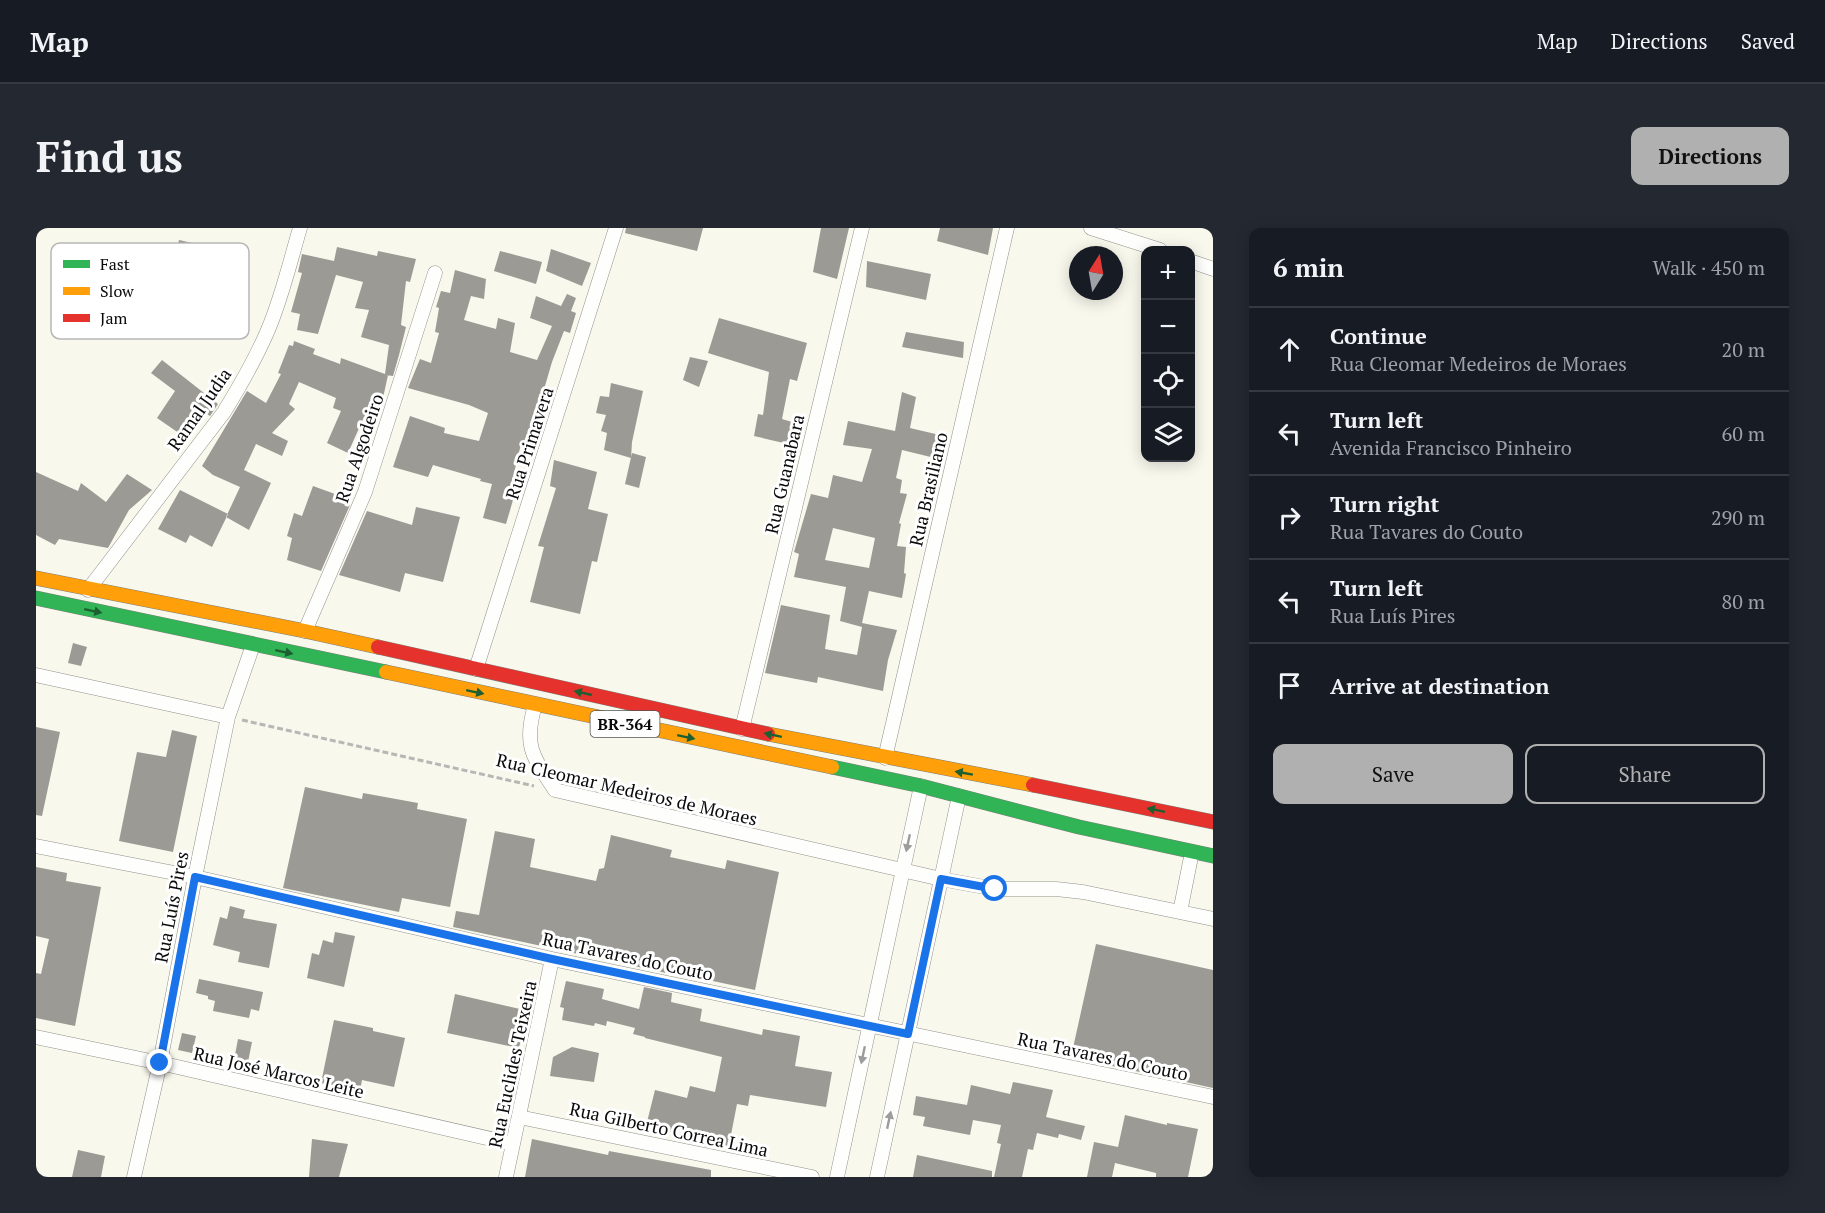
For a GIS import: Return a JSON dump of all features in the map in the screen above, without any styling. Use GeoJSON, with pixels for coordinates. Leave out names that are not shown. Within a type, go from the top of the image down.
{"type":"FeatureCollection","features":[{"type":"Feature","properties":{"kind":"highway","name":"BR-364"},"geometry":{"type":"LineString","coordinates":[[36,578],[305,631],[742,729],[1213,822]]}},
{"type":"Feature","properties":{"kind":"highway","name":"BR-364"},"geometry":{"type":"LineString","coordinates":[[36,598],[921,786],[1079,827],[1213,856]]}},
{"type":"Feature","properties":{"kind":"highway"},"geometry":{"type":"LineString","coordinates":[[1079,827],[1077,811],[1079,804],[1089,796]]}},
{"type":"Feature","properties":{"kind":"street","name":"Ramal Judia"},"geometry":{"type":"LineString","coordinates":[[88,590],[224,412],[242,384],[282,291],[300,228]]}},
{"type":"Feature","properties":{"kind":"street","name":"Rua Primavera"},"geometry":{"type":"LineString","coordinates":[[476,669],[616,228]]}},
{"type":"Feature","properties":{"kind":"street","name":"Rua Guanabara"},"geometry":{"type":"LineString","coordinates":[[742,729],[862,228]]}},
{"type":"Feature","properties":{"kind":"street","name":"Rua Brasiliano"},"geometry":{"type":"LineString","coordinates":[[885,758],[1007,228]]}},
{"type":"Feature","properties":{"kind":"street"},"geometry":{"type":"LineString","coordinates":[[1091,228],[1148,246]]}},
{"type":"Feature","properties":{"kind":"street"},"geometry":{"type":"LineString","coordinates":[[1137,242],[1139,228]]}},
{"type":"Feature","properties":{"kind":"street"},"geometry":{"type":"LineString","coordinates":[[1195,262],[1213,269]]}},
{"type":"Feature","properties":{"kind":"street","name":"Rua Algodeiro"},"geometry":{"type":"LineString","coordinates":[[305,631],[365,492],[435,273]]}},
{"type":"Feature","properties":{"kind":"street","name":"Rua Luís Pires"},"geometry":{"type":"LineString","coordinates":[[134,1177],[160,1063],[228,717],[253,645]]}},
{"type":"Feature","properties":{"kind":"street"},"geometry":{"type":"LineString","coordinates":[[36,675],[228,717]]}},
{"type":"Feature","properties":{"kind":"street"},"geometry":{"type":"LineString","coordinates":[[535,705],[530,721],[529,742],[537,762],[555,790]]}},
{"type":"Feature","properties":{"kind":"street"},"geometry":{"type":"LineString","coordinates":[[837,1177],[921,786]]}},
{"type":"Feature","properties":{"kind":"street","name":"Rua Cleomar Medeiros de Moraes"},"geometry":{"type":"LineString","coordinates":[[555,790],[941,879],[995,889],[1056,889],[1083,892],[1213,920]]}},
{"type":"Feature","properties":{"kind":"street"},"geometry":{"type":"LineString","coordinates":[[877,1177],[959,796]]}},
{"type":"Feature","properties":{"kind":"street","name":"Rua Tavares do Couto"},"geometry":{"type":"LineString","coordinates":[[36,846],[195,877],[552,959],[1213,1097]]}},
{"type":"Feature","properties":{"kind":"street"},"geometry":{"type":"LineString","coordinates":[[1180,912],[1192,852]]}},
{"type":"Feature","properties":{"kind":"street","name":"Rua Euclides Teixeira"},"geometry":{"type":"LineString","coordinates":[[506,1177],[552,959]]}},
{"type":"Feature","properties":{"kind":"street","name":"Rua José Marcos Leite"},"geometry":{"type":"LineString","coordinates":[[36,1037],[513,1144]]}},
{"type":"Feature","properties":{"kind":"street","name":"Rua Gilberto Correa Lima"},"geometry":{"type":"LineString","coordinates":[[519,1117],[812,1177]]}},
{"type":"Feature","properties":{"kind":"path","name":"Rua Cleomar Medeiros de Moraes"},"geometry":{"type":"LineString","coordinates":[[228,717],[555,790]]}},
{"type":"Feature","properties":{"kind":"building"},"geometry":{"type":"Polygon","coordinates":[[[626,228],[703,228],[697,251],[625,233],[626,228]]]}},
{"type":"Feature","properties":{"kind":"building"},"geometry":{"type":"Polygon","coordinates":[[[821,228],[849,228],[837,279],[813,272],[821,228]]]}},
{"type":"Feature","properties":{"kind":"building"},"geometry":{"type":"Polygon","coordinates":[[[940,228],[993,228],[988,255],[937,241],[940,228]]]}},
{"type":"Feature","properties":{"kind":"building"},"geometry":{"type":"Polygon","coordinates":[[[337,247],[377,256],[378,251],[416,259],[410,282],[406,281],[401,325],[406,327],[393,376],[388,375],[383,398],[377,396],[372,420],[364,417],[348,453],[327,443],[341,411],[333,408],[336,398],[299,382],[289,404],[295,409],[272,433],[288,441],[282,456],[256,444],[244,470],[271,483],[249,530],[226,517],[240,487],[213,475],[202,466],[247,391],[266,403],[281,374],[278,373],[289,345],[293,346],[294,341],[315,349],[313,354],[340,364],[341,358],[385,374],[389,345],[361,337],[369,310],[355,308],[363,282],[336,275],[318,334],[297,330],[300,314],[291,312],[302,273],[298,272],[302,254],[334,261],[337,247]]]}},
{"type":"Feature","properties":{"kind":"building"},"geometry":{"type":"Polygon","coordinates":[[[551,249],[591,263],[582,286],[546,271],[551,249]]]}},
{"type":"Feature","properties":{"kind":"building"},"geometry":{"type":"Polygon","coordinates":[[[500,251],[542,262],[536,284],[494,271],[500,251]]]}},
{"type":"Feature","properties":{"kind":"building"},"geometry":{"type":"Polygon","coordinates":[[[867,261],[931,274],[926,300],[866,287],[867,261]]]}},
{"type":"Feature","properties":{"kind":"building"},"geometry":{"type":"Polygon","coordinates":[[[455,270],[486,279],[484,299],[471,296],[464,320],[496,329],[498,318],[515,323],[510,352],[537,360],[552,326],[530,318],[536,296],[561,306],[567,294],[576,298],[571,311],[576,313],[570,333],[564,331],[552,362],[530,446],[521,444],[508,498],[513,500],[506,524],[483,518],[492,484],[433,465],[428,477],[393,467],[410,416],[445,428],[444,433],[479,441],[488,413],[469,405],[408,388],[420,359],[431,363],[439,333],[435,332],[439,308],[436,307],[441,291],[450,293],[455,270]]]}},
{"type":"Feature","properties":{"kind":"building"},"geometry":{"type":"Polygon","coordinates":[[[719,318],[807,343],[797,381],[790,379],[782,419],[792,422],[788,444],[754,436],[758,414],[763,415],[769,372],[708,353],[719,318]]]}},
{"type":"Feature","properties":{"kind":"building"},"geometry":{"type":"Polygon","coordinates":[[[906,332],[964,342],[963,358],[902,347],[906,332]]]}},
{"type":"Feature","properties":{"kind":"building"},"geometry":{"type":"Polygon","coordinates":[[[690,357],[708,361],[699,387],[683,380],[690,357]]]}},
{"type":"Feature","properties":{"kind":"building"},"geometry":{"type":"Polygon","coordinates":[[[162,360],[218,404],[210,416],[204,412],[186,438],[157,418],[175,391],[151,373],[162,360]]]}},
{"type":"Feature","properties":{"kind":"building"},"geometry":{"type":"Polygon","coordinates":[[[611,383],[643,391],[632,442],[631,458],[604,450],[607,433],[601,431],[606,415],[596,413],[600,396],[609,397],[611,383]]]}},
{"type":"Feature","properties":{"kind":"building"},"geometry":{"type":"Polygon","coordinates":[[[902,392],[916,397],[910,428],[944,436],[939,459],[902,450],[896,478],[902,480],[900,493],[907,494],[899,523],[901,524],[897,546],[906,547],[904,573],[906,574],[902,598],[869,591],[862,623],[897,630],[888,660],[883,691],[818,677],[817,683],[765,673],[781,605],[830,615],[825,649],[857,655],[862,627],[840,621],[846,587],[794,577],[799,554],[794,552],[811,494],[828,498],[833,475],[862,482],[872,449],[843,445],[848,421],[895,431],[902,392]],[[833,528],[825,560],[869,568],[875,538],[833,528]]]}},
{"type":"Feature","properties":{"kind":"building"},"geometry":{"type":"Polygon","coordinates":[[[632,453],[646,457],[639,488],[625,484],[632,453]]]}},
{"type":"Feature","properties":{"kind":"building"},"geometry":{"type":"Polygon","coordinates":[[[554,460],[597,472],[588,509],[608,514],[597,562],[592,561],[580,614],[530,602],[544,547],[538,546],[556,488],[550,486],[554,460]]]}},
{"type":"Feature","properties":{"kind":"building"},"geometry":{"type":"Polygon","coordinates":[[[36,472],[78,491],[81,483],[106,502],[127,474],[152,490],[129,510],[108,548],[59,539],[55,545],[36,535],[36,472]]]}},
{"type":"Feature","properties":{"kind":"building"},"geometry":{"type":"Polygon","coordinates":[[[313,486],[346,498],[344,503],[350,505],[321,571],[287,560],[292,538],[287,536],[294,513],[302,516],[313,486]]]}},
{"type":"Feature","properties":{"kind":"building"},"geometry":{"type":"Polygon","coordinates":[[[180,490],[228,514],[212,547],[190,535],[186,543],[158,529],[180,490]]]}},
{"type":"Feature","properties":{"kind":"building"},"geometry":{"type":"Polygon","coordinates":[[[416,507],[460,517],[443,582],[405,573],[400,592],[339,575],[367,511],[412,525],[416,507]]]}},
{"type":"Feature","properties":{"kind":"building"},"geometry":{"type":"Polygon","coordinates":[[[73,643],[87,647],[81,666],[68,663],[73,643]]]}},
{"type":"Feature","properties":{"kind":"building"},"geometry":{"type":"Polygon","coordinates":[[[36,727],[60,732],[42,816],[36,815],[36,727]]]}},
{"type":"Feature","properties":{"kind":"building"},"geometry":{"type":"Polygon","coordinates":[[[172,730],[197,736],[173,852],[119,841],[137,752],[166,757],[172,730]]]}},
{"type":"Feature","properties":{"kind":"building"},"geometry":{"type":"Polygon","coordinates":[[[305,787],[362,799],[363,793],[418,803],[417,809],[467,819],[450,907],[402,898],[399,912],[283,888],[305,787]]]}},
{"type":"Feature","properties":{"kind":"building"},"geometry":{"type":"Polygon","coordinates":[[[495,831],[535,839],[530,867],[596,881],[599,869],[604,868],[611,835],[672,850],[670,857],[725,869],[727,860],[779,872],[755,990],[453,927],[456,911],[479,915],[495,831]]]}},
{"type":"Feature","properties":{"kind":"building"},"geometry":{"type":"Polygon","coordinates":[[[36,867],[67,873],[66,881],[101,887],[75,1026],[36,1018],[36,973],[41,974],[49,939],[36,936],[36,867]]]}},
{"type":"Feature","properties":{"kind":"building"},"geometry":{"type":"Polygon","coordinates":[[[230,906],[245,910],[243,918],[277,924],[269,968],[238,962],[240,952],[213,945],[220,917],[227,919],[230,906]]]}},
{"type":"Feature","properties":{"kind":"building"},"geometry":{"type":"Polygon","coordinates":[[[335,932],[355,936],[344,987],[307,978],[312,953],[319,955],[323,940],[333,943],[335,932]]]}},
{"type":"Feature","properties":{"kind":"building"},"geometry":{"type":"Polygon","coordinates":[[[1096,944],[1213,970],[1213,1088],[1071,1057],[1096,944]]]}},
{"type":"Feature","properties":{"kind":"building"},"geometry":{"type":"Polygon","coordinates":[[[199,979],[263,992],[259,1011],[251,1009],[249,1018],[213,1011],[215,1001],[208,999],[208,996],[196,993],[199,979]]]}},
{"type":"Feature","properties":{"kind":"building"},"geometry":{"type":"Polygon","coordinates":[[[566,981],[604,989],[602,999],[639,1009],[644,987],[672,993],[671,1002],[702,1009],[700,1021],[762,1035],[763,1029],[800,1036],[795,1066],[832,1072],[826,1107],[750,1095],[748,1106],[737,1104],[728,1150],[705,1146],[707,1136],[676,1129],[675,1133],[646,1126],[655,1090],[687,1098],[690,1086],[715,1092],[722,1057],[645,1038],[633,1034],[635,1028],[607,1021],[606,1026],[595,1023],[594,1026],[562,1020],[564,1008],[560,1007],[566,981]]]}},
{"type":"Feature","properties":{"kind":"building"},"geometry":{"type":"Polygon","coordinates":[[[455,994],[520,1009],[515,1034],[522,1035],[519,1048],[447,1033],[455,994]]]}},
{"type":"Feature","properties":{"kind":"building"},"geometry":{"type":"Polygon","coordinates":[[[334,1020],[373,1028],[373,1031],[405,1038],[394,1087],[362,1080],[360,1091],[321,1083],[334,1020]]]}},
{"type":"Feature","properties":{"kind":"building"},"geometry":{"type":"Polygon","coordinates":[[[182,1033],[196,1036],[192,1053],[178,1050],[182,1033]]]}},
{"type":"Feature","properties":{"kind":"building"},"geometry":{"type":"Polygon","coordinates":[[[238,1039],[252,1042],[248,1062],[234,1060],[238,1039]]]}},
{"type":"Feature","properties":{"kind":"building"},"geometry":{"type":"Polygon","coordinates":[[[572,1047],[599,1053],[594,1082],[550,1076],[553,1057],[572,1047]]]}},
{"type":"Feature","properties":{"kind":"building"},"geometry":{"type":"Polygon","coordinates":[[[1013,1082],[1053,1090],[1046,1117],[1085,1126],[1081,1140],[1059,1134],[1058,1138],[1037,1133],[1033,1150],[1028,1149],[1022,1177],[994,1177],[1001,1144],[997,1143],[1001,1125],[973,1120],[970,1135],[923,1126],[925,1117],[913,1115],[916,1096],[967,1105],[971,1085],[1010,1094],[1013,1082]]]}},
{"type":"Feature","properties":{"kind":"building"},"geometry":{"type":"Polygon","coordinates":[[[1125,1115],[1167,1125],[1167,1123],[1198,1129],[1188,1177],[1156,1177],[1156,1173],[1115,1163],[1112,1177],[1087,1177],[1094,1142],[1118,1147],[1125,1115]]]}},
{"type":"Feature","properties":{"kind":"building"},"geometry":{"type":"Polygon","coordinates":[[[312,1139],[348,1144],[339,1177],[309,1177],[312,1139]]]}},
{"type":"Feature","properties":{"kind":"building"},"geometry":{"type":"Polygon","coordinates":[[[532,1139],[608,1155],[609,1151],[711,1170],[711,1177],[525,1177],[532,1139]]]}},
{"type":"Feature","properties":{"kind":"building"},"geometry":{"type":"Polygon","coordinates":[[[78,1150],[105,1156],[101,1177],[72,1177],[78,1150]]]}},
{"type":"Feature","properties":{"kind":"building"},"geometry":{"type":"Polygon","coordinates":[[[917,1155],[992,1171],[992,1177],[913,1177],[917,1155]]]}},
{"type":"Feature","properties":{"kind":"traffic: fast"},"geometry":{"type":"LineString","coordinates":[[36,598],[386,672]]}},
{"type":"Feature","properties":{"kind":"traffic: fast"},"geometry":{"type":"LineString","coordinates":[[832,767],[921,786],[1079,827],[1213,856]]}},
{"type":"Feature","properties":{"kind":"traffic: slow"},"geometry":{"type":"LineString","coordinates":[[36,578],[378,647]]}},
{"type":"Feature","properties":{"kind":"traffic: slow"},"geometry":{"type":"LineString","coordinates":[[386,672],[832,767]]}},
{"type":"Feature","properties":{"kind":"traffic: slow"},"geometry":{"type":"LineString","coordinates":[[768,734],[1033,785]]}},
{"type":"Feature","properties":{"kind":"traffic: jam"},"geometry":{"type":"LineString","coordinates":[[378,647],[768,734]]}},
{"type":"Feature","properties":{"kind":"traffic: jam"},"geometry":{"type":"LineString","coordinates":[[1033,785],[1213,822]]}},
{"type":"Feature","properties":{"kind":"route"},"geometry":{"type":"LineString","coordinates":[[160,1063],[195,877],[552,959],[908,1034],[941,879],[995,889]]}}]}
